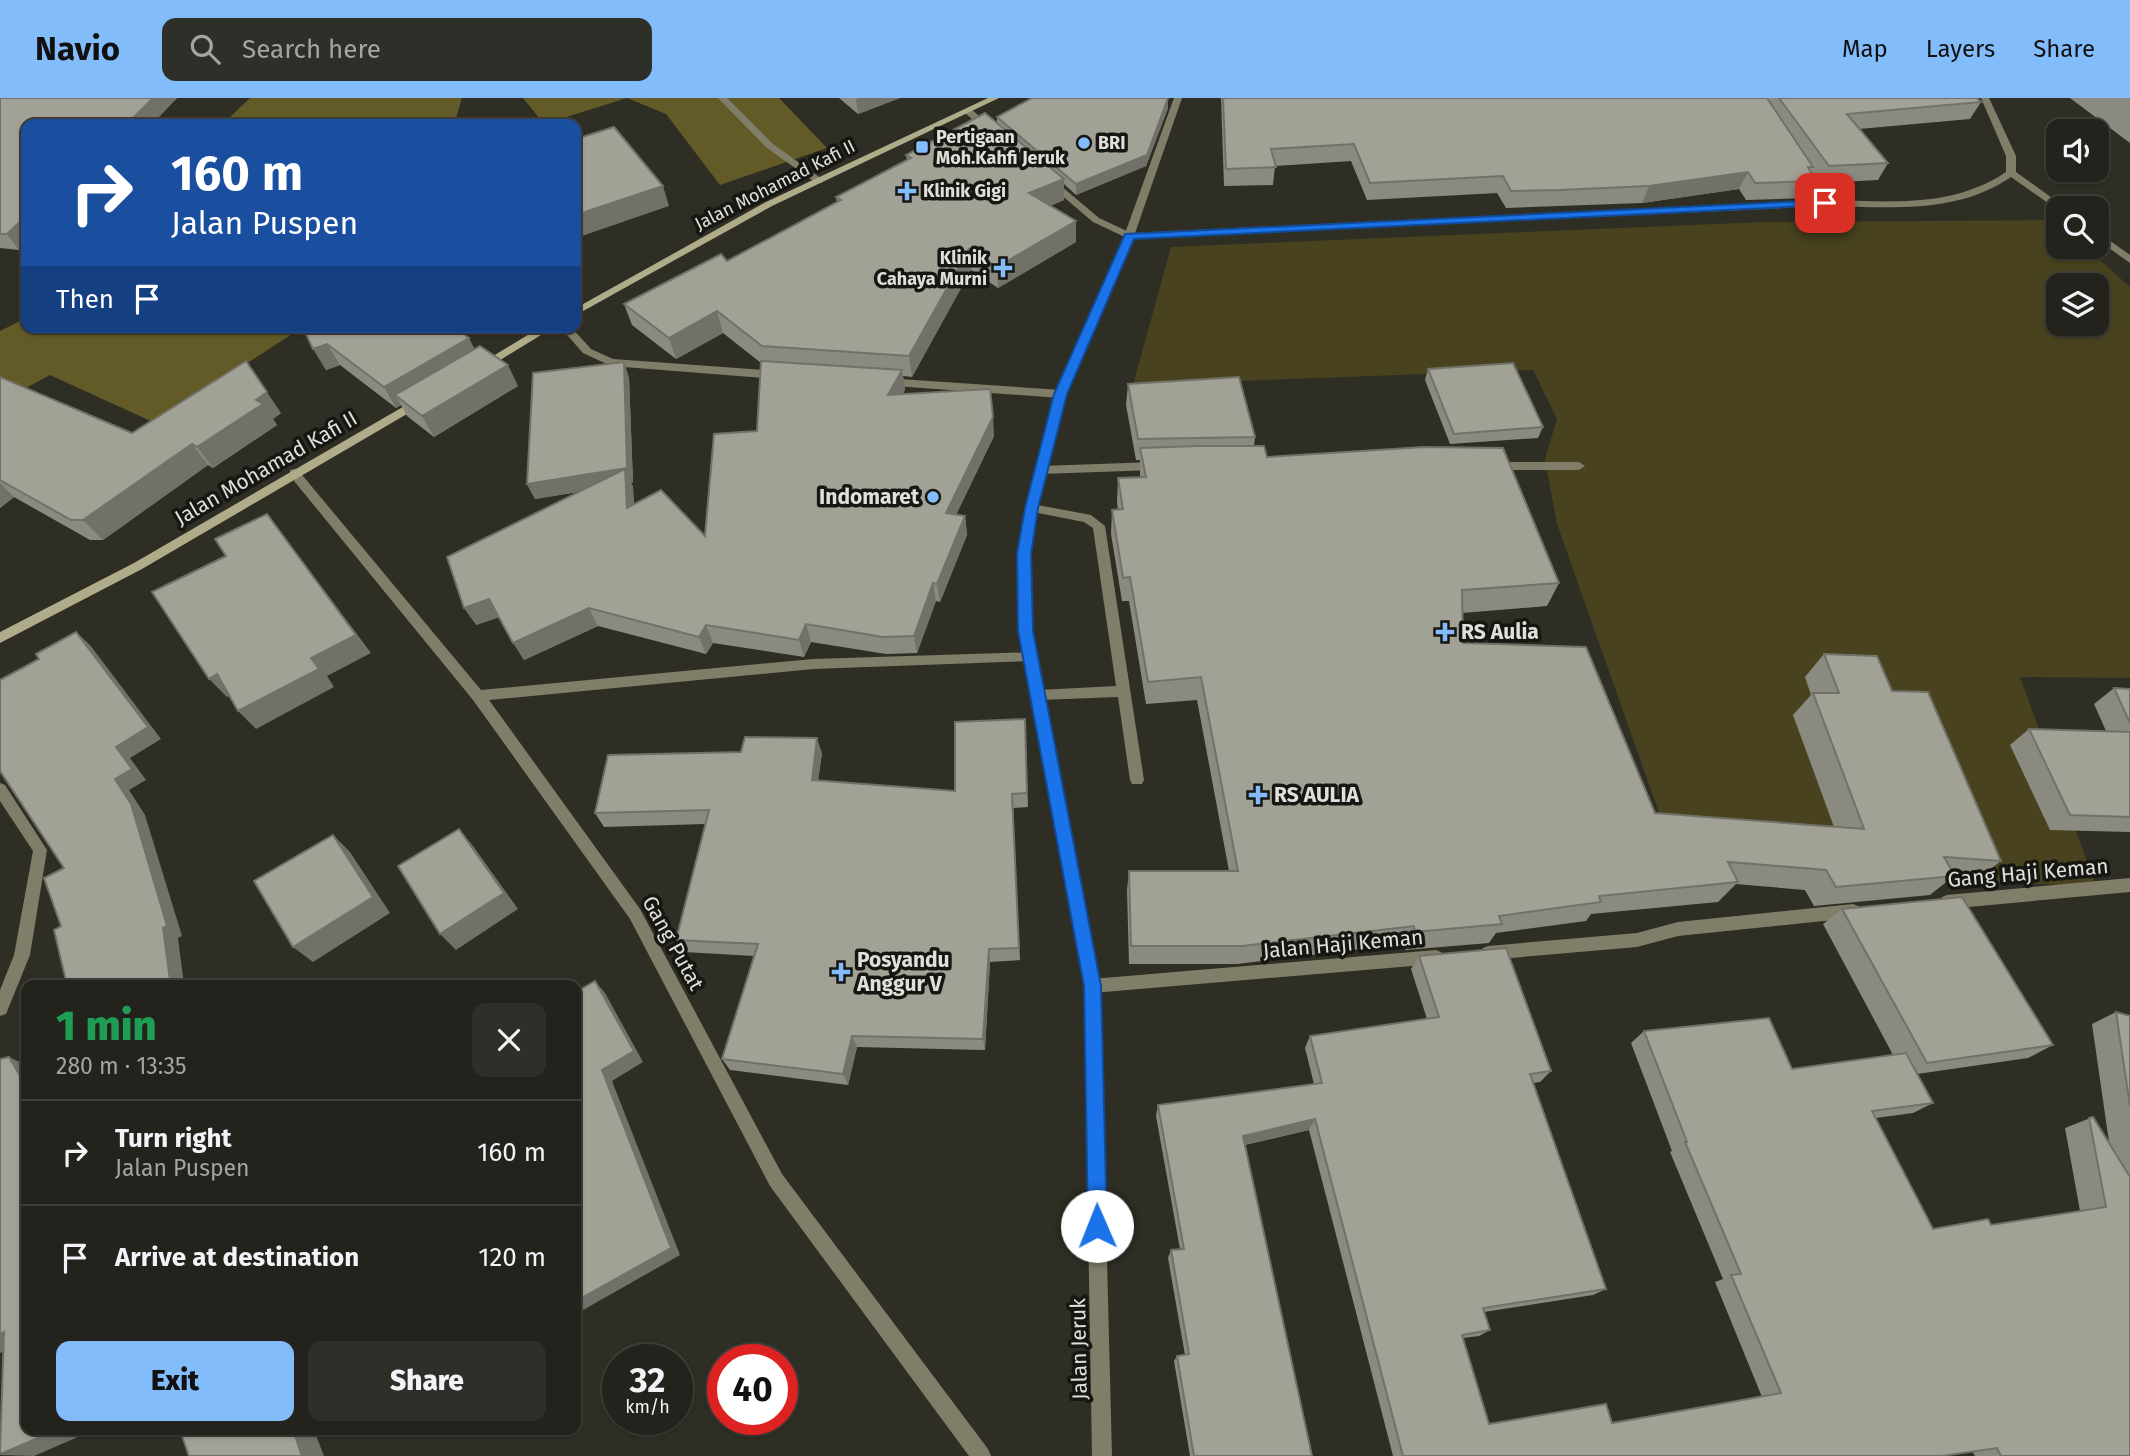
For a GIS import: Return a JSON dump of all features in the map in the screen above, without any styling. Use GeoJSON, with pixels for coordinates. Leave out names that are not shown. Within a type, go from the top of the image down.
{"type":"FeatureCollection","features":[{"type":"Feature","properties":{"kind":"main road","name":"Jalan Mohamad Kafi II"},"geometry":{"type":"LineString","coordinates":[[581,309],[769,204],[995,98]]}},
{"type":"Feature","properties":{"kind":"main road"},"geometry":{"type":"LineString","coordinates":[[464,376],[539,333]]}},
{"type":"Feature","properties":{"kind":"main road","name":"Jalan Mohamad Kafi II"},"geometry":{"type":"LineString","coordinates":[[0,638],[138,566],[428,397]]}},
{"type":"Feature","properties":{"kind":"street"},"geometry":{"type":"LineString","coordinates":[[722,98],[770,146],[819,181]]}},
{"type":"Feature","properties":{"kind":"street","name":"Jalan Jeruk"},"geometry":{"type":"LineString","coordinates":[[1102,1456],[1093,986],[1026,631],[1024,554],[1032,508],[1061,394],[1129,236],[1178,98]]}},
{"type":"Feature","properties":{"kind":"street"},"geometry":{"type":"LineString","coordinates":[[1047,178],[1096,220],[1129,236],[1825,203],[1916,203],[1980,193],[1997,185],[2011,173],[2011,156],[1985,98]]}},
{"type":"Feature","properties":{"kind":"street"},"geometry":{"type":"LineString","coordinates":[[968,111],[998,136]]}},
{"type":"Feature","properties":{"kind":"street"},"geometry":{"type":"LineString","coordinates":[[2011,173],[2046,198]]}},
{"type":"Feature","properties":{"kind":"street"},"geometry":{"type":"LineString","coordinates":[[1818,193],[1825,203]]}},
{"type":"Feature","properties":{"kind":"street"},"geometry":{"type":"LineString","coordinates":[[2109,244],[2130,260]]}},
{"type":"Feature","properties":{"kind":"street"},"geometry":{"type":"LineString","coordinates":[[570,333],[587,351],[611,362],[790,376]]}},
{"type":"Feature","properties":{"kind":"street"},"geometry":{"type":"LineString","coordinates":[[874,382],[1061,394]]}},
{"type":"Feature","properties":{"kind":"street"},"geometry":{"type":"LineString","coordinates":[[1041,471],[1166,465]]}},
{"type":"Feature","properties":{"kind":"street"},"geometry":{"type":"LineString","coordinates":[[1483,466],[1579,466]]}},
{"type":"Feature","properties":{"kind":"street","name":"Gang Putat"},"geometry":{"type":"LineString","coordinates":[[294,473],[478,696],[635,914],[776,1180],[981,1456]]}},
{"type":"Feature","properties":{"kind":"street"},"geometry":{"type":"LineString","coordinates":[[1032,508],[1087,517],[1098,526],[1138,780]]}},
{"type":"Feature","properties":{"kind":"street"},"geometry":{"type":"LineString","coordinates":[[478,696],[813,664],[1031,656]]}},
{"type":"Feature","properties":{"kind":"street"},"geometry":{"type":"LineString","coordinates":[[1039,695],[1125,691]]}},
{"type":"Feature","properties":{"kind":"street"},"geometry":{"type":"LineString","coordinates":[[0,789],[40,850],[22,955],[0,1009]]}},
{"type":"Feature","properties":{"kind":"street","name":"Gang Haji Keman"},"geometry":{"type":"LineString","coordinates":[[1937,903],[2130,885]]}},
{"type":"Feature","properties":{"kind":"street"},"geometry":{"type":"LineString","coordinates":[[1473,954],[1637,940],[1678,929],[1869,910]]}},
{"type":"Feature","properties":{"kind":"street","name":"Jalan Haji Keman"},"geometry":{"type":"LineString","coordinates":[[1093,986],[1446,956]]}},
{"type":"Feature","properties":{"kind":"shaded area"},"geometry":{"type":"Polygon","coordinates":[[[250,98],[462,98],[456,119],[228,119],[250,98]]]}},
{"type":"Feature","properties":{"kind":"shaded area"},"geometry":{"type":"Polygon","coordinates":[[[523,98],[627,98],[560,119],[540,119],[523,98]]]}},
{"type":"Feature","properties":{"kind":"shaded area"},"geometry":{"type":"Polygon","coordinates":[[[627,98],[779,98],[827,148],[720,185],[666,114],[627,98]]]}},
{"type":"Feature","properties":{"kind":"shaded area"},"geometry":{"type":"Polygon","coordinates":[[[2046,220],[2046,259],[2098,259],[2130,287],[2130,678],[2020,677],[2096,886],[1680,872],[1557,524],[1545,459],[1557,419],[1533,370],[1133,385],[1171,247],[1764,222],[2046,220]]]}},
{"type":"Feature","properties":{"kind":"shaded area"},"geometry":{"type":"Polygon","coordinates":[[[21,320],[21,333],[294,333],[155,423],[50,375],[0,402],[0,331],[21,320]]]}},
{"type":"Feature","properties":{"kind":"building"},"geometry":{"type":"Polygon","coordinates":[[[0,98],[153,98],[132,119],[21,119],[21,221],[7,234],[0,234],[0,98]]]}},
{"type":"Feature","properties":{"kind":"building","name":"BRI"},"geometry":{"type":"Polygon","coordinates":[[[1032,98],[1168,98],[1147,155],[1076,184],[997,117],[1032,98]]]}},
{"type":"Feature","properties":{"kind":"building"},"geometry":{"type":"Polygon","coordinates":[[[1223,98],[1767,98],[1813,167],[1808,167],[1816,181],[1755,183],[1748,172],[1649,186],[1560,190],[1511,191],[1503,176],[1370,183],[1354,144],[1271,149],[1276,167],[1226,169],[1223,98]]]}},
{"type":"Feature","properties":{"kind":"building"},"geometry":{"type":"Polygon","coordinates":[[[1779,98],[1977,98],[1981,102],[1847,114],[1888,163],[1829,166],[1779,98]]]}},
{"type":"Feature","properties":{"kind":"building"},"geometry":{"type":"Polygon","coordinates":[[[985,113],[1064,179],[1029,193],[1076,221],[997,267],[969,249],[909,356],[762,346],[717,311],[669,338],[624,304],[721,254],[727,261],[841,200],[836,197],[911,158],[906,155],[985,113]]]}},
{"type":"Feature","properties":{"kind":"building"},"geometry":{"type":"Polygon","coordinates":[[[614,127],[663,186],[581,213],[581,137],[614,127]]]}},
{"type":"Feature","properties":{"kind":"building"},"geometry":{"type":"Polygon","coordinates":[[[305,333],[462,333],[469,338],[384,387],[327,344],[313,349],[305,333]]]}},
{"type":"Feature","properties":{"kind":"building"},"geometry":{"type":"Polygon","coordinates":[[[480,346],[508,365],[422,416],[395,395],[480,346]]]}},
{"type":"Feature","properties":{"kind":"building"},"geometry":{"type":"Polygon","coordinates":[[[246,361],[267,392],[256,400],[263,404],[197,447],[192,444],[83,520],[71,520],[0,480],[0,377],[132,433],[246,361]]]}},
{"type":"Feature","properties":{"kind":"building"},"geometry":{"type":"Polygon","coordinates":[[[761,361],[902,370],[888,395],[990,389],[993,417],[946,513],[965,516],[937,584],[933,583],[914,636],[883,637],[806,624],[799,640],[706,625],[699,637],[589,608],[513,643],[489,599],[464,608],[447,557],[625,469],[627,508],[661,490],[705,536],[714,434],[757,431],[761,361]]]}},
{"type":"Feature","properties":{"kind":"building"},"geometry":{"type":"Polygon","coordinates":[[[624,362],[627,468],[527,484],[533,373],[624,362]]]}},
{"type":"Feature","properties":{"kind":"building"},"geometry":{"type":"Polygon","coordinates":[[[1513,363],[1543,427],[1454,434],[1428,369],[1513,363]]]}},
{"type":"Feature","properties":{"kind":"building"},"geometry":{"type":"Polygon","coordinates":[[[1239,377],[1255,437],[1138,439],[1128,384],[1239,377]]]}},
{"type":"Feature","properties":{"kind":"building"},"geometry":{"type":"Polygon","coordinates":[[[1264,446],[1267,457],[1424,447],[1503,448],[1559,583],[1462,590],[1463,643],[1586,647],[1655,813],[1864,829],[1813,693],[1839,693],[1824,654],[1877,656],[1892,691],[1928,692],[2001,861],[1944,857],[1955,876],[1836,887],[1826,870],[1728,862],[1738,882],[1599,896],[1601,902],[1499,916],[1502,924],[1415,932],[1414,926],[1242,946],[1131,946],[1129,871],[1238,871],[1201,677],[1148,682],[1130,577],[1123,578],[1112,510],[1123,509],[1118,478],[1146,477],[1140,448],[1264,446]]]}},
{"type":"Feature","properties":{"kind":"building"},"geometry":{"type":"Polygon","coordinates":[[[267,514],[356,635],[311,658],[319,669],[238,711],[217,674],[209,679],[152,592],[226,556],[215,539],[267,514]]]}},
{"type":"Feature","properties":{"kind":"building"},"geometry":{"type":"Polygon","coordinates":[[[76,632],[148,727],[116,747],[132,769],[115,779],[131,804],[167,926],[163,928],[170,980],[66,980],[54,930],[61,926],[44,878],[64,868],[0,771],[0,680],[39,659],[36,654],[76,632]]]}},
{"type":"Feature","properties":{"kind":"building"},"geometry":{"type":"Polygon","coordinates":[[[2114,688],[2130,689],[2130,723],[2114,688]]]}},
{"type":"Feature","properties":{"kind":"building"},"geometry":{"type":"Polygon","coordinates":[[[1025,719],[1027,793],[1012,794],[1019,948],[989,949],[983,1039],[852,1036],[843,1074],[722,1059],[758,944],[676,940],[709,810],[595,813],[608,755],[741,752],[745,737],[817,738],[812,780],[955,791],[955,722],[1025,719]]]}},
{"type":"Feature","properties":{"kind":"building"},"geometry":{"type":"Polygon","coordinates":[[[2029,729],[2130,732],[2130,817],[2070,815],[2029,729]]]}},
{"type":"Feature","properties":{"kind":"building"},"geometry":{"type":"Polygon","coordinates":[[[459,829],[504,893],[440,934],[398,866],[459,829]]]}},
{"type":"Feature","properties":{"kind":"building"},"geometry":{"type":"Polygon","coordinates":[[[333,835],[373,897],[293,947],[254,881],[333,835]]]}},
{"type":"Feature","properties":{"kind":"building"},"geometry":{"type":"Polygon","coordinates":[[[1962,897],[2053,1045],[1927,1063],[1842,909],[1962,897]]]}},
{"type":"Feature","properties":{"kind":"building"},"geometry":{"type":"Polygon","coordinates":[[[1506,948],[1551,1071],[1530,1074],[1606,1289],[1483,1308],[1490,1330],[1462,1335],[1489,1424],[1606,1404],[1612,1423],[1781,1393],[1731,1275],[1741,1274],[1685,1142],[1644,1031],[1769,1018],[1792,1069],[1906,1053],[1933,1103],[1872,1111],[1933,1229],[1988,1219],[1991,1225],[2106,1207],[2089,1118],[2093,1117],[2130,1177],[2130,1456],[2001,1456],[1997,1448],[1942,1456],[1403,1456],[1315,1119],[1243,1136],[1312,1456],[1194,1456],[1177,1356],[1189,1354],[1171,1250],[1184,1249],[1158,1105],[1322,1083],[1310,1036],[1439,1017],[1419,956],[1506,948]]]}},
{"type":"Feature","properties":{"kind":"building"},"geometry":{"type":"Polygon","coordinates":[[[595,981],[634,1051],[602,1070],[671,1248],[581,1298],[581,989],[595,981]]]}},
{"type":"Feature","properties":{"kind":"building"},"geometry":{"type":"Polygon","coordinates":[[[2116,1012],[2130,1016],[2130,1106],[2116,1012]]]}},
{"type":"Feature","properties":{"kind":"building"},"geometry":{"type":"Polygon","coordinates":[[[9,1057],[21,1077],[21,1435],[45,1435],[0,1454],[4,1332],[0,1334],[0,1059],[9,1057]]]}},
{"type":"Feature","properties":{"kind":"building"},"geometry":{"type":"Polygon","coordinates":[[[182,1435],[295,1435],[302,1456],[189,1456],[182,1435]]]}},
{"type":"Feature","properties":{"kind":"place","name":"BRI"},"geometry":{"type":"Point","coordinates":[1084,143]}},
{"type":"Feature","properties":{"kind":"place","name":"Pertigaan Moh.Kahfi Jeruk"},"geometry":{"type":"Point","coordinates":[922,147]}},
{"type":"Feature","properties":{"kind":"place","name":"Klinik Gigi"},"geometry":{"type":"Point","coordinates":[907,191]}},
{"type":"Feature","properties":{"kind":"place","name":"Klinik Cahaya Murni"},"geometry":{"type":"Point","coordinates":[1003,268]}},
{"type":"Feature","properties":{"kind":"place","name":"Indomaret"},"geometry":{"type":"Point","coordinates":[933,497]}},
{"type":"Feature","properties":{"kind":"place","name":"RS Aulia"},"geometry":{"type":"Point","coordinates":[1445,632]}},
{"type":"Feature","properties":{"kind":"place","name":"RS AULIA"},"geometry":{"type":"Point","coordinates":[1258,795]}},
{"type":"Feature","properties":{"kind":"place","name":"Posyandu Anggur V"},"geometry":{"type":"Point","coordinates":[841,972]}},
{"type":"Feature","properties":{"kind":"route"},"geometry":{"type":"LineString","coordinates":[[1097,1226],[1093,986],[1026,631],[1024,554],[1032,508],[1061,394],[1129,236],[1825,203]]}}]}
